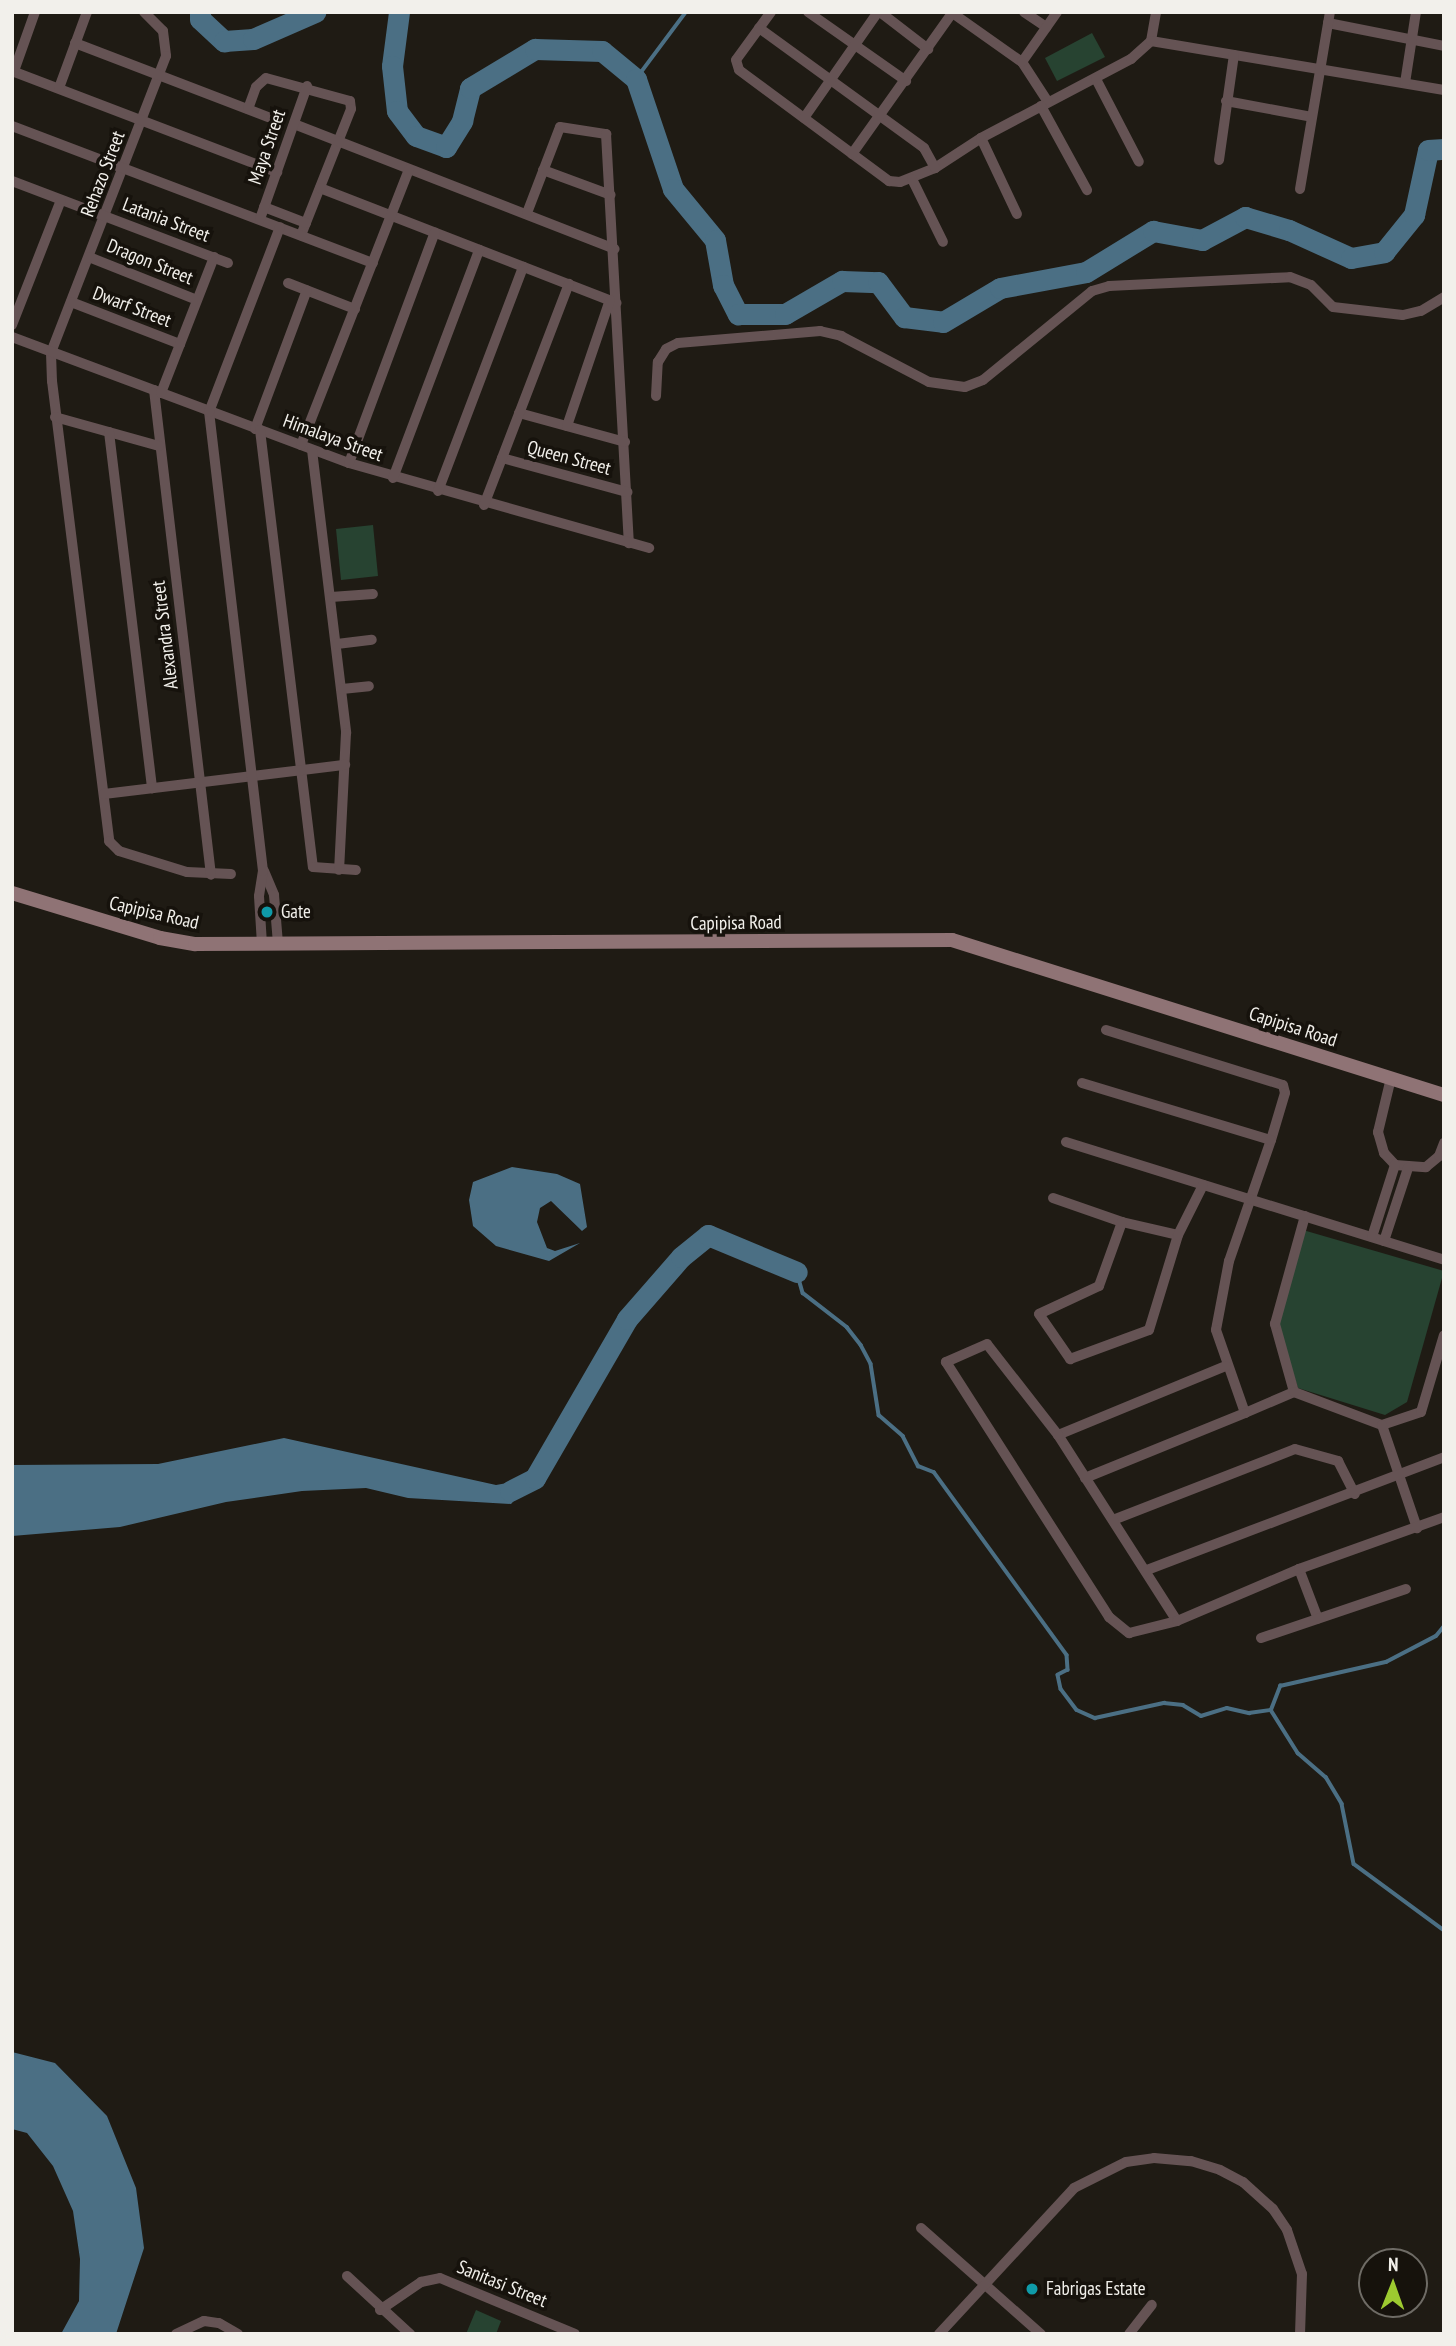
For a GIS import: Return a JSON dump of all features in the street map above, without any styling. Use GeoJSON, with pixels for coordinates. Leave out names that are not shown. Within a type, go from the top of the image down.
{"type":"FeatureCollection","features":[{"type":"Feature","properties":{"kind":"main road","name":"Capipisa Road"},"geometry":{"type":"LineString","coordinates":[[12,893],[176,942],[278,944],[952,940],[1444,1095]]}},
{"type":"Feature","properties":{"kind":"street"},"geometry":{"type":"LineString","coordinates":[[35,12],[13,71],[277,172]]}},
{"type":"Feature","properties":{"kind":"street"},"geometry":{"type":"LineString","coordinates":[[58,88],[87,12]]}},
{"type":"Feature","properties":{"kind":"street","name":"Rehazo Street"},"geometry":{"type":"LineString","coordinates":[[51,353],[160,75],[167,39],[144,12]]}},
{"type":"Feature","properties":{"kind":"street"},"geometry":{"type":"LineString","coordinates":[[771,12],[736,65],[889,181],[912,179],[935,168],[981,138],[1096,79],[1151,41],[1444,90]]}},
{"type":"Feature","properties":{"kind":"street"},"geometry":{"type":"LineString","coordinates":[[808,12],[906,81]]}},
{"type":"Feature","properties":{"kind":"street"},"geometry":{"type":"LineString","coordinates":[[804,118],[879,12],[928,49]]}},
{"type":"Feature","properties":{"kind":"street"},"geometry":{"type":"LineString","coordinates":[[1024,12],[1046,27]]}},
{"type":"Feature","properties":{"kind":"street"},"geometry":{"type":"LineString","coordinates":[[1022,62],[1057,12]]}},
{"type":"Feature","properties":{"kind":"street"},"geometry":{"type":"LineString","coordinates":[[1151,41],[1156,12]]}},
{"type":"Feature","properties":{"kind":"street"},"geometry":{"type":"LineString","coordinates":[[1405,83],[1416,12]]}},
{"type":"Feature","properties":{"kind":"street"},"geometry":{"type":"LineString","coordinates":[[852,154],[952,13],[1022,62],[1087,190]]}},
{"type":"Feature","properties":{"kind":"street"},"geometry":{"type":"LineString","coordinates":[[1300,189],[1329,18],[1444,46]]}},
{"type":"Feature","properties":{"kind":"street"},"geometry":{"type":"LineString","coordinates":[[759,29],[925,148],[935,168]]}},
{"type":"Feature","properties":{"kind":"street"},"geometry":{"type":"LineString","coordinates":[[75,43],[268,117]]}},
{"type":"Feature","properties":{"kind":"street"},"geometry":{"type":"LineString","coordinates":[[1219,160],[1234,55]]}},
{"type":"Feature","properties":{"kind":"street"},"geometry":{"type":"LineString","coordinates":[[248,109],[256,87],[267,78],[346,97],[351,109],[301,235]]}},
{"type":"Feature","properties":{"kind":"street"},"geometry":{"type":"LineString","coordinates":[[1096,79],[1139,162]]}},
{"type":"Feature","properties":{"kind":"street","name":"Maya Street"},"geometry":{"type":"LineString","coordinates":[[260,219],[307,86]]}},
{"type":"Feature","properties":{"kind":"street"},"geometry":{"type":"LineString","coordinates":[[1226,101],[1312,117]]}},
{"type":"Feature","properties":{"kind":"street"},"geometry":{"type":"LineString","coordinates":[[294,124],[614,248]]}},
{"type":"Feature","properties":{"kind":"street"},"geometry":{"type":"LineString","coordinates":[[12,126],[373,263]]}},
{"type":"Feature","properties":{"kind":"street"},"geometry":{"type":"LineString","coordinates":[[527,214],[560,127],[603,131],[608,141],[614,248],[613,302],[625,442],[629,543]]}},
{"type":"Feature","properties":{"kind":"street"},"geometry":{"type":"LineString","coordinates":[[981,138],[1017,215]]}},
{"type":"Feature","properties":{"kind":"street"},"geometry":{"type":"LineString","coordinates":[[301,445],[409,169]]}},
{"type":"Feature","properties":{"kind":"street"},"geometry":{"type":"LineString","coordinates":[[543,170],[611,195]]}},
{"type":"Feature","properties":{"kind":"street"},"geometry":{"type":"LineString","coordinates":[[912,179],[943,242]]}},
{"type":"Feature","properties":{"kind":"street","name":"Latania Street"},"geometry":{"type":"LineString","coordinates":[[13,185],[61,200],[228,263]]}},
{"type":"Feature","properties":{"kind":"street"},"geometry":{"type":"LineString","coordinates":[[320,188],[613,302]]}},
{"type":"Feature","properties":{"kind":"street"},"geometry":{"type":"LineString","coordinates":[[12,325],[61,200]]}},
{"type":"Feature","properties":{"kind":"street"},"geometry":{"type":"LineString","coordinates":[[264,207],[306,223]]}},
{"type":"Feature","properties":{"kind":"street"},"geometry":{"type":"LineString","coordinates":[[262,944],[259,896],[263,871],[254,776],[209,412],[280,227]]}},
{"type":"Feature","properties":{"kind":"street"},"geometry":{"type":"LineString","coordinates":[[349,463],[435,232]]}},
{"type":"Feature","properties":{"kind":"street"},"geometry":{"type":"LineString","coordinates":[[393,478],[479,250]]}},
{"type":"Feature","properties":{"kind":"street","name":"Dragon Street"},"geometry":{"type":"LineString","coordinates":[[89,257],[197,300]]}},
{"type":"Feature","properties":{"kind":"street","name":"Alexandra Street"},"geometry":{"type":"LineString","coordinates":[[211,875],[159,446],[158,392],[214,257]]}},
{"type":"Feature","properties":{"kind":"street"},"geometry":{"type":"LineString","coordinates":[[438,491],[523,267]]}},
{"type":"Feature","properties":{"kind":"street"},"geometry":{"type":"LineString","coordinates":[[656,396],[658,362],[666,349],[678,343],[820,331],[841,336],[929,382],[965,387],[983,380],[1092,291],[1109,286],[1290,277],[1311,285],[1333,307],[1403,315],[1421,311],[1444,297]]}},
{"type":"Feature","properties":{"kind":"street"},"geometry":{"type":"LineString","coordinates":[[288,283],[355,309]]}},
{"type":"Feature","properties":{"kind":"street"},"geometry":{"type":"LineString","coordinates":[[484,505],[569,284]]}},
{"type":"Feature","properties":{"kind":"street"},"geometry":{"type":"LineString","coordinates":[[307,290],[258,429],[313,867],[356,870]]}},
{"type":"Feature","properties":{"kind":"street","name":"Dwarf Street"},"geometry":{"type":"LineString","coordinates":[[71,302],[180,344]]}},
{"type":"Feature","properties":{"kind":"street"},"geometry":{"type":"LineString","coordinates":[[566,426],[613,302]]}},
{"type":"Feature","properties":{"kind":"street","name":"Himalaya Street"},"geometry":{"type":"LineString","coordinates":[[12,337],[393,478],[649,548]]}},
{"type":"Feature","properties":{"kind":"street"},"geometry":{"type":"LineString","coordinates":[[51,353],[55,417],[112,846],[187,872],[231,874]]}},
{"type":"Feature","properties":{"kind":"street"},"geometry":{"type":"LineString","coordinates":[[519,413],[625,442]]}},
{"type":"Feature","properties":{"kind":"street"},"geometry":{"type":"LineString","coordinates":[[55,417],[159,446]]}},
{"type":"Feature","properties":{"kind":"street"},"geometry":{"type":"LineString","coordinates":[[108,432],[152,788]]}},
{"type":"Feature","properties":{"kind":"street"},"geometry":{"type":"LineString","coordinates":[[312,450],[342,689],[345,765],[339,870]]}},
{"type":"Feature","properties":{"kind":"street","name":"Queen Street"},"geometry":{"type":"LineString","coordinates":[[502,458],[627,492]]}},
{"type":"Feature","properties":{"kind":"street"},"geometry":{"type":"LineString","coordinates":[[331,597],[373,594]]}},
{"type":"Feature","properties":{"kind":"street"},"geometry":{"type":"LineString","coordinates":[[337,644],[372,640]]}},
{"type":"Feature","properties":{"kind":"street"},"geometry":{"type":"LineString","coordinates":[[342,689],[369,686]]}},
{"type":"Feature","properties":{"kind":"street"},"geometry":{"type":"LineString","coordinates":[[104,794],[345,765]]}},
{"type":"Feature","properties":{"kind":"street"},"geometry":{"type":"LineString","coordinates":[[263,871],[274,895],[278,944]]}},
{"type":"Feature","properties":{"kind":"street"},"geometry":{"type":"LineString","coordinates":[[1106,1030],[1277,1080],[1284,1094],[1252,1199],[1229,1261],[1216,1330],[1224,1366],[1245,1413]]}},
{"type":"Feature","properties":{"kind":"street"},"geometry":{"type":"LineString","coordinates":[[1391,1078],[1378,1132],[1384,1153],[1395,1164],[1408,1168],[1426,1167],[1439,1156],[1444,1143]]}},
{"type":"Feature","properties":{"kind":"street"},"geometry":{"type":"LineString","coordinates":[[1082,1083],[1271,1140]]}},
{"type":"Feature","properties":{"kind":"street"},"geometry":{"type":"LineString","coordinates":[[1066,1142],[1444,1260]]}},
{"type":"Feature","properties":{"kind":"street"},"geometry":{"type":"LineString","coordinates":[[1372,1237],[1395,1164]]}},
{"type":"Feature","properties":{"kind":"street"},"geometry":{"type":"LineString","coordinates":[[1384,1241],[1408,1168]]}},
{"type":"Feature","properties":{"kind":"street"},"geometry":{"type":"LineString","coordinates":[[1122,1222],[1099,1286],[1038,1314],[1070,1359],[1149,1330],[1178,1235],[1203,1185]]}},
{"type":"Feature","properties":{"kind":"street"},"geometry":{"type":"LineString","coordinates":[[1054,1198],[1122,1222],[1178,1235]]}},
{"type":"Feature","properties":{"kind":"street"},"geometry":{"type":"LineString","coordinates":[[1294,1392],[1275,1324],[1305,1216]]}},
{"type":"Feature","properties":{"kind":"street"},"geometry":{"type":"LineString","coordinates":[[1084,1478],[1294,1392],[1382,1424],[1420,1412],[1444,1335]]}},
{"type":"Feature","properties":{"kind":"street"},"geometry":{"type":"LineString","coordinates":[[1177,1621],[1147,1570],[1058,1435],[987,1344],[946,1362],[1109,1617],[1129,1633],[1177,1621],[1299,1569],[1444,1517]]}},
{"type":"Feature","properties":{"kind":"street"},"geometry":{"type":"LineString","coordinates":[[1058,1435],[1224,1366]]}},
{"type":"Feature","properties":{"kind":"street"},"geometry":{"type":"LineString","coordinates":[[1382,1424],[1417,1528]]}},
{"type":"Feature","properties":{"kind":"street"},"geometry":{"type":"LineString","coordinates":[[1113,1520],[1294,1449],[1338,1461],[1355,1494]]}},
{"type":"Feature","properties":{"kind":"street"},"geometry":{"type":"LineString","coordinates":[[1147,1570],[1355,1494],[1397,1473],[1444,1457]]}},
{"type":"Feature","properties":{"kind":"street"},"geometry":{"type":"LineString","coordinates":[[1299,1569],[1318,1619]]}},
{"type":"Feature","properties":{"kind":"street"},"geometry":{"type":"LineString","coordinates":[[1261,1639],[1406,1589]]}},
{"type":"Feature","properties":{"kind":"street"},"geometry":{"type":"LineString","coordinates":[[939,2334],[1074,2188],[1099,2172],[1154,2158],[1191,2161],[1243,2182],[1273,2209],[1287,2230],[1302,2274],[1300,2334]]}},
{"type":"Feature","properties":{"kind":"street"},"geometry":{"type":"LineString","coordinates":[[921,2228],[1041,2334]]}},
{"type":"Feature","properties":{"kind":"street"},"geometry":{"type":"LineString","coordinates":[[346,2276],[380,2310],[410,2334]]}},
{"type":"Feature","properties":{"kind":"street","name":"Sanitasi Street"},"geometry":{"type":"LineString","coordinates":[[380,2310],[421,2282],[440,2278],[575,2334]]}},
{"type":"Feature","properties":{"kind":"street"},"geometry":{"type":"LineString","coordinates":[[1129,2334],[1152,2305]]}},
{"type":"Feature","properties":{"kind":"street"},"geometry":{"type":"LineString","coordinates":[[176,2334],[204,2321],[219,2323],[238,2334]]}},
{"type":"Feature","properties":{"kind":"green space"},"geometry":{"type":"Polygon","coordinates":[[[1092,33],[1105,57],[1057,81],[1045,58],[1092,33]]]}},
{"type":"Feature","properties":{"kind":"green space"},"geometry":{"type":"Polygon","coordinates":[[[373,525],[378,576],[341,580],[336,529],[373,525]]]}},
{"type":"Feature","properties":{"kind":"green space"},"geometry":{"type":"Polygon","coordinates":[[[1303,1230],[1444,1271],[1407,1402],[1385,1415],[1298,1388],[1278,1328],[1303,1230]]]}},
{"type":"Feature","properties":{"kind":"green space"},"geometry":{"type":"Polygon","coordinates":[[[476,2310],[501,2321],[496,2334],[466,2334],[476,2310]]]}},
{"type":"Feature","properties":{"kind":"water"},"geometry":{"type":"Polygon","coordinates":[[[512,1167],[557,1174],[580,1184],[587,1227],[582,1231],[551,1201],[540,1208],[537,1222],[547,1248],[555,1251],[580,1243],[549,1261],[496,1246],[473,1226],[469,1200],[473,1182],[512,1167]]]}},
{"type":"Feature","properties":{"kind":"water"},"geometry":{"type":"Polygon","coordinates":[[[284,1438],[496,1485],[535,1478],[511,1504],[408,1498],[366,1488],[302,1491],[226,1502],[120,1527],[12,1536],[12,1465],[158,1464],[284,1438]]]}},
{"type":"Feature","properties":{"kind":"water"},"geometry":{"type":"Polygon","coordinates":[[[12,2052],[55,2063],[107,2116],[136,2188],[144,2248],[116,2334],[61,2334],[79,2301],[80,2259],[73,2211],[53,2166],[27,2133],[12,2129],[12,2052]]]}},
{"type":"Feature","properties":{"kind":"waterway"},"geometry":{"type":"LineString","coordinates":[[200,12],[200,19],[224,41],[253,39],[315,12]]}},
{"type":"Feature","properties":{"kind":"waterway"},"geometry":{"type":"LineString","coordinates":[[399,12],[392,66],[397,111],[416,136],[446,147],[462,121],[470,88],[535,49],[602,51],[636,79],[673,189],[715,240],[723,285],[738,314],[785,314],[842,281],[878,282],[904,317],[943,322],[1000,288],[1086,272],[1153,231],[1202,240],[1245,217],[1289,230],[1351,258],[1384,252],[1414,215],[1428,150],[1444,149]]}},
{"type":"Feature","properties":{"kind":"waterway"},"geometry":{"type":"LineString","coordinates":[[636,79],[686,12]]}},
{"type":"Feature","properties":{"kind":"waterway"},"geometry":{"type":"LineString","coordinates":[[510,1491],[535,1478],[627,1319],[681,1257],[708,1235],[797,1272]]}},
{"type":"Feature","properties":{"kind":"waterway"},"geometry":{"type":"LineString","coordinates":[[797,1272],[803,1293],[847,1327],[861,1345],[871,1364],[879,1415],[903,1436],[918,1466],[934,1472],[1067,1655],[1068,1670],[1058,1675],[1061,1689],[1077,1710],[1095,1718],[1164,1703],[1183,1705],[1201,1716],[1227,1708],[1249,1713],[1271,1710]]}},
{"type":"Feature","properties":{"kind":"waterway"},"geometry":{"type":"LineString","coordinates":[[1271,1710],[1280,1686],[1386,1662],[1436,1636],[1444,1626]]}},
{"type":"Feature","properties":{"kind":"waterway"},"geometry":{"type":"LineString","coordinates":[[1271,1710],[1298,1753],[1326,1777],[1342,1804],[1354,1864],[1444,1930]]}},
{"type":"Feature","properties":{"kind":"place","name":"Gate"},"geometry":{"type":"Point","coordinates":[267,912]}},
{"type":"Feature","properties":{"kind":"place","name":"Fabrigas Estate"},"geometry":{"type":"Point","coordinates":[1032,2289]}}]}
